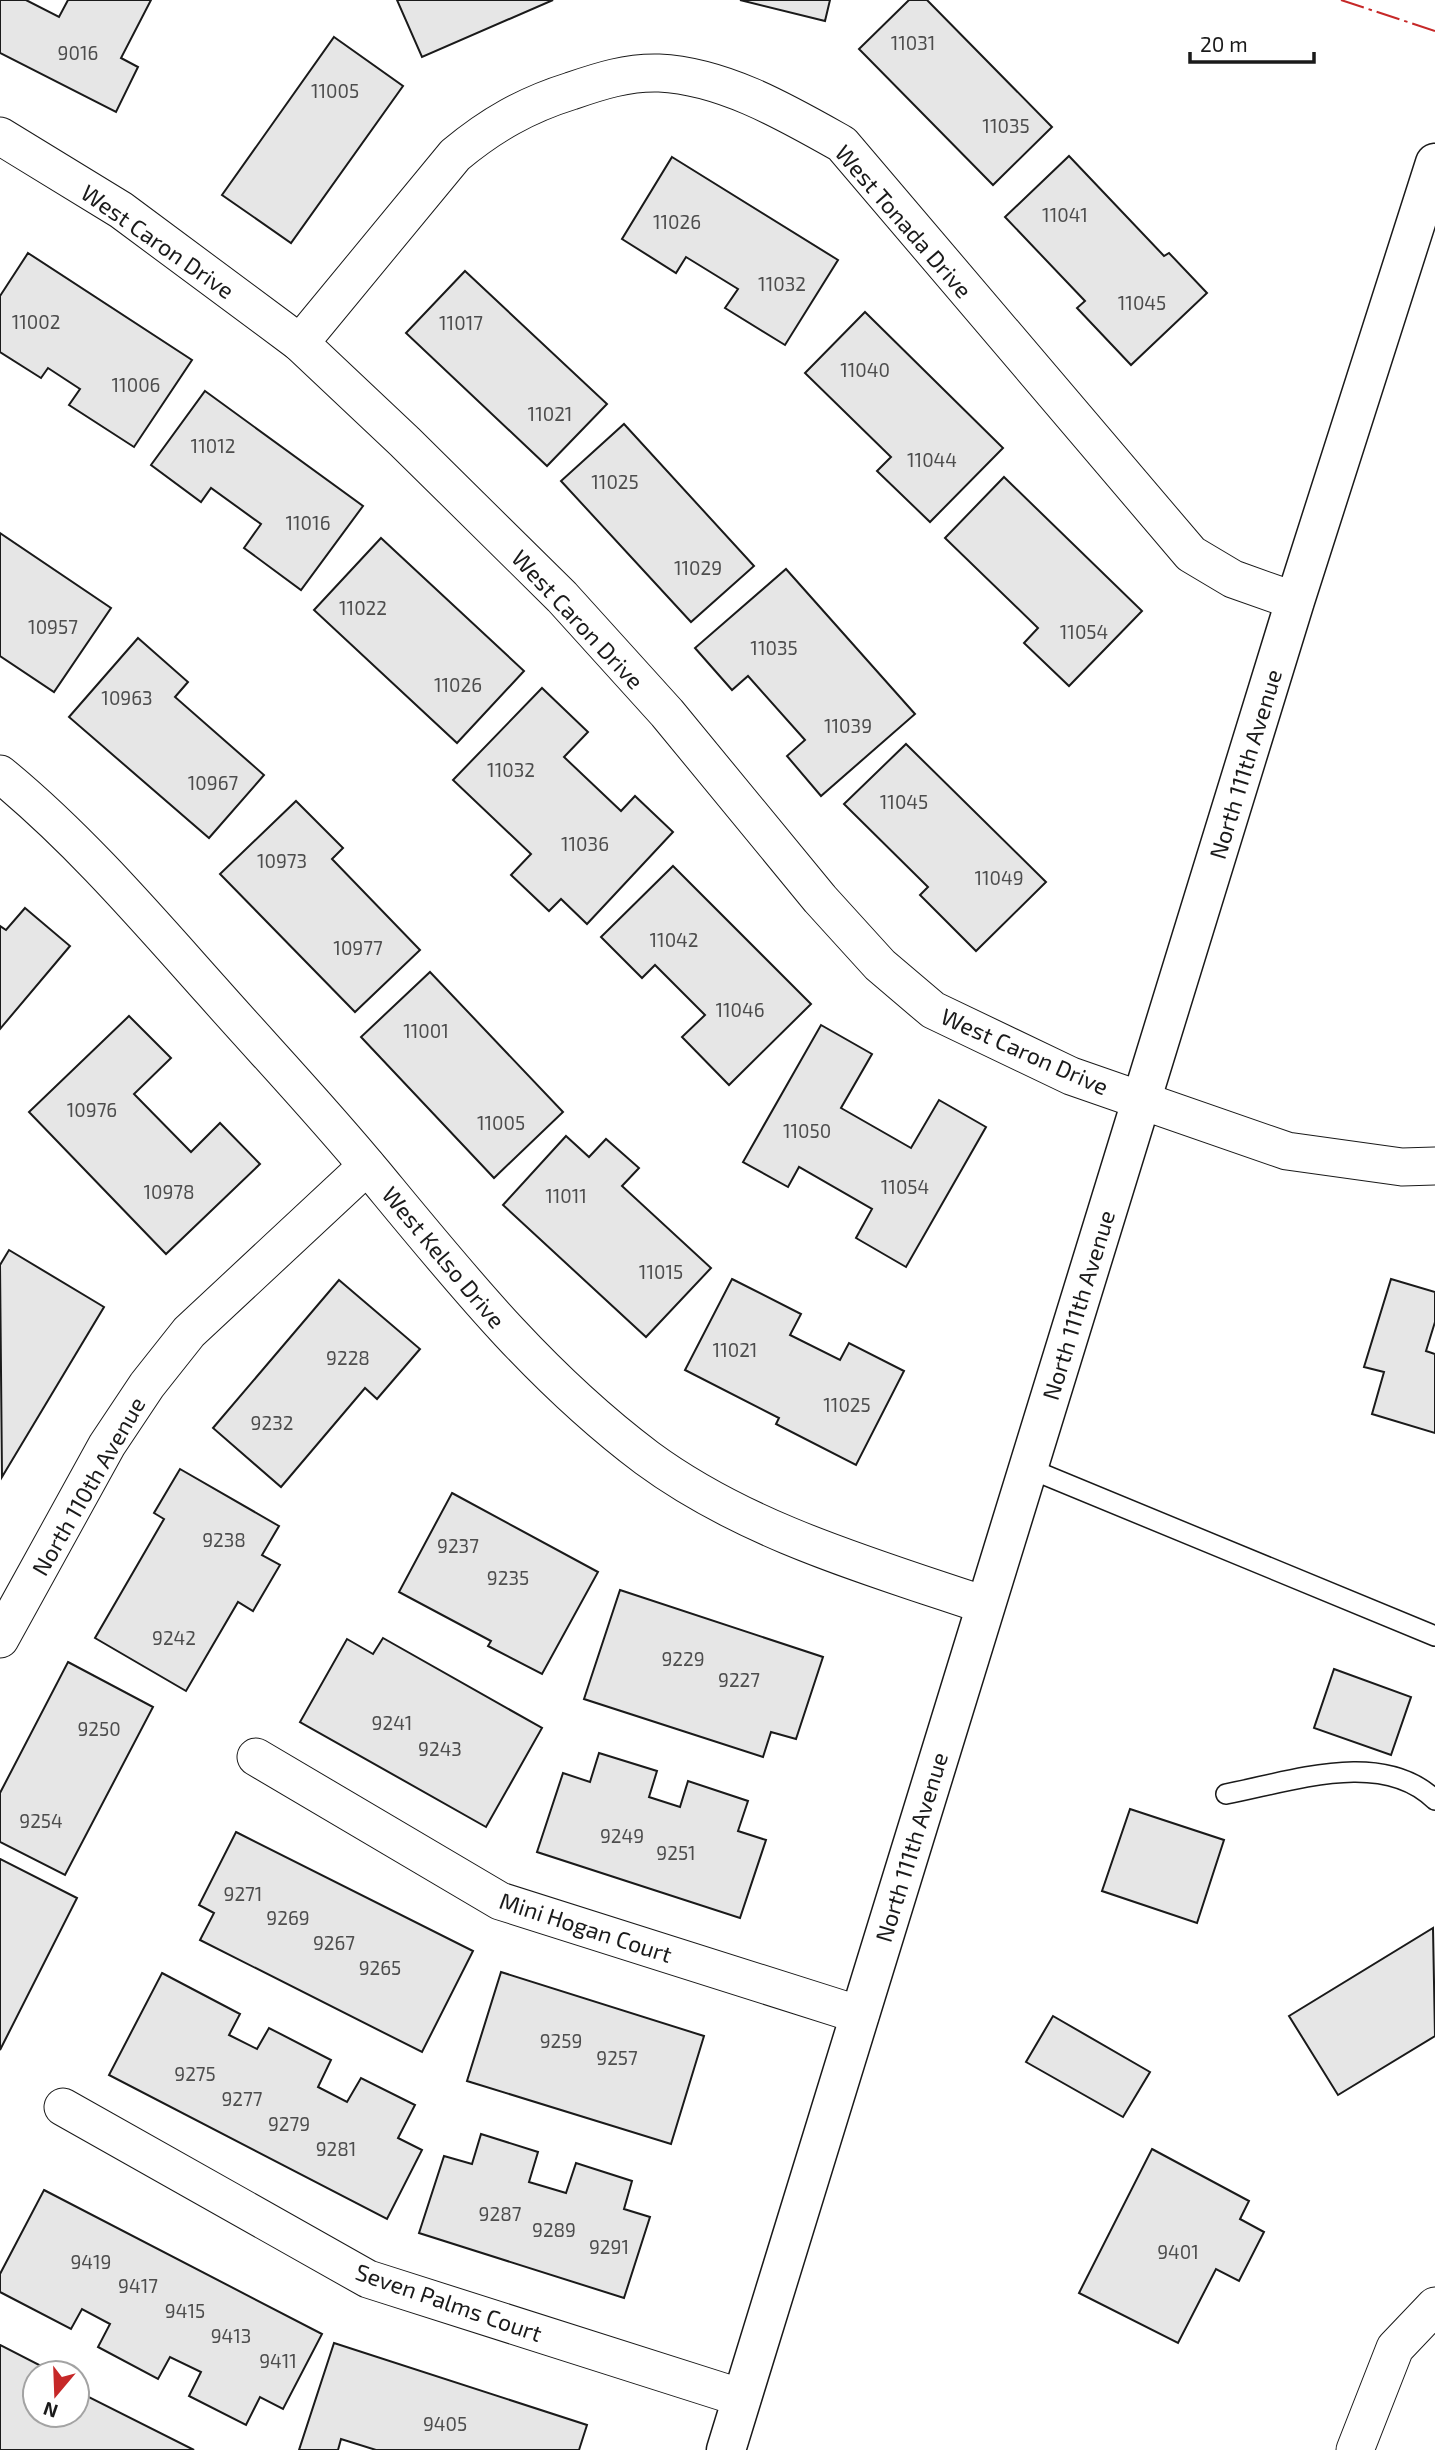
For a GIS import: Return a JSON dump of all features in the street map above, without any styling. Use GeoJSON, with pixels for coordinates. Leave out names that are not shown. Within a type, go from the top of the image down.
{"type":"FeatureCollection","features":[{"type":"Feature","properties":{"kind":"street","name":"West Tonada Drive"},"geometry":{"type":"LineString","coordinates":[[300,343],[455,155],[485,130],[532,103],[613,77],[660,73],[707,82],[777,107],[842,144],[1191,554],[1233,579],[1295,601]]}},
{"type":"Feature","properties":{"kind":"street","name":"West Caron Drive"},"geometry":{"type":"LineString","coordinates":[[0,136],[121,210],[300,343],[562,597],[667,713],[820,899],[880,965],[933,1010],[998,1044],[1070,1076],[1287,1151],[1402,1167],[1435,1166]]}},
{"type":"Feature","properties":{"kind":"street","name":"North 111th Avenue"},"geometry":{"type":"LineString","coordinates":[[726,2450],[1295,601],[1435,163]]}},
{"type":"Feature","properties":{"kind":"street","name":"West Kelso Drive"},"geometry":{"type":"LineString","coordinates":[[0,774],[94,862],[367,1166],[538,1365],[648,1459],[730,1508],[820,1550],[984,1605]]}},
{"type":"Feature","properties":{"kind":"street","name":"North 110th Avenue"},"geometry":{"type":"LineString","coordinates":[[0,1639],[107,1445],[147,1385],[188,1332],[318,1208],[367,1166]]}},
{"type":"Feature","properties":{"kind":"street","name":"Mini Hogan Court"},"geometry":{"type":"LineString","coordinates":[[257,1757],[500,1901],[860,2015]]}},
{"type":"Feature","properties":{"kind":"street","name":"Seven Palms Court"},"geometry":{"type":"LineString","coordinates":[[63,2107],[368,2279],[742,2398]]}},
{"type":"Feature","properties":{"kind":"street"},"geometry":{"type":"LineString","coordinates":[[1354,2450],[1395,2348],[1435,2306]]}},
{"type":"Feature","properties":{"kind":"lane"},"geometry":{"type":"LineString","coordinates":[[1028,1468],[1435,1636]]}},
{"type":"Feature","properties":{"kind":"lane"},"geometry":{"type":"LineString","coordinates":[[1226,1794],[1354,1770],[1378,1772],[1398,1779],[1428,1794],[1435,1801]]}},
{"type":"Feature","properties":{"kind":"building"},"geometry":{"type":"Polygon","coordinates":[[[0,0],[26,0],[59,17],[68,0],[151,0],[121,58],[138,67],[116,112],[0,53],[0,0]]]}},
{"type":"Feature","properties":{"kind":"building"},"geometry":{"type":"Polygon","coordinates":[[[397,0],[553,0],[422,57],[397,0]]]}},
{"type":"Feature","properties":{"kind":"building"},"geometry":{"type":"Polygon","coordinates":[[[740,0],[830,0],[825,21],[740,0]]]}},
{"type":"Feature","properties":{"kind":"building"},"geometry":{"type":"Polygon","coordinates":[[[909,0],[927,0],[1052,127],[993,185],[859,49],[909,0]]]}},
{"type":"Feature","properties":{"kind":"building"},"geometry":{"type":"Polygon","coordinates":[[[334,37],[403,86],[291,243],[222,195],[334,37]]]}},
{"type":"Feature","properties":{"kind":"building"},"geometry":{"type":"Polygon","coordinates":[[[1069,156],[1164,256],[1169,253],[1207,293],[1131,365],[1077,308],[1085,301],[1005,217],[1069,156]]]}},
{"type":"Feature","properties":{"kind":"building"},"geometry":{"type":"Polygon","coordinates":[[[672,157],[838,260],[785,345],[725,308],[738,289],[686,257],[676,273],[622,239],[672,157]]]}},
{"type":"Feature","properties":{"kind":"building"},"geometry":{"type":"Polygon","coordinates":[[[28,253],[192,360],[134,447],[69,405],[80,389],[48,368],[41,378],[0,352],[0,296],[28,253]]]}},
{"type":"Feature","properties":{"kind":"building"},"geometry":{"type":"Polygon","coordinates":[[[465,271],[607,404],[547,466],[406,333],[465,271]]]}},
{"type":"Feature","properties":{"kind":"building"},"geometry":{"type":"Polygon","coordinates":[[[865,312],[1003,448],[930,522],[877,471],[891,457],[805,373],[865,312]]]}},
{"type":"Feature","properties":{"kind":"building"},"geometry":{"type":"Polygon","coordinates":[[[205,391],[363,506],[301,590],[244,548],[261,524],[211,488],[201,502],[151,465],[205,391]]]}},
{"type":"Feature","properties":{"kind":"building"},"geometry":{"type":"Polygon","coordinates":[[[624,424],[754,566],[691,622],[561,481],[624,424]]]}},
{"type":"Feature","properties":{"kind":"building"},"geometry":{"type":"Polygon","coordinates":[[[1004,477],[1142,611],[1069,686],[1024,643],[1038,628],[945,538],[1004,477]]]}},
{"type":"Feature","properties":{"kind":"building"},"geometry":{"type":"Polygon","coordinates":[[[0,533],[111,608],[54,692],[0,656],[0,533]]]}},
{"type":"Feature","properties":{"kind":"building"},"geometry":{"type":"Polygon","coordinates":[[[381,538],[524,671],[457,743],[314,610],[381,538]]]}},
{"type":"Feature","properties":{"kind":"building"},"geometry":{"type":"Polygon","coordinates":[[[786,569],[915,714],[821,796],[787,756],[805,740],[748,676],[732,690],[695,648],[786,569]]]}},
{"type":"Feature","properties":{"kind":"building"},"geometry":{"type":"Polygon","coordinates":[[[138,638],[188,682],[175,697],[264,775],[209,838],[69,717],[138,638]]]}},
{"type":"Feature","properties":{"kind":"building"},"geometry":{"type":"Polygon","coordinates":[[[542,688],[588,732],[564,757],[621,811],[635,796],[673,832],[587,924],[561,899],[549,911],[511,875],[531,854],[453,780],[542,688]]]}},
{"type":"Feature","properties":{"kind":"building"},"geometry":{"type":"Polygon","coordinates":[[[906,744],[1046,882],[976,951],[920,895],[928,887],[844,804],[906,744]]]}},
{"type":"Feature","properties":{"kind":"building"},"geometry":{"type":"Polygon","coordinates":[[[296,801],[343,848],[332,859],[420,950],[355,1012],[220,874],[296,801]]]}},
{"type":"Feature","properties":{"kind":"building"},"geometry":{"type":"Polygon","coordinates":[[[673,866],[811,1004],[729,1085],[682,1037],[705,1015],[655,965],[642,978],[601,937],[673,866]]]}},
{"type":"Feature","properties":{"kind":"building"},"geometry":{"type":"Polygon","coordinates":[[[25,908],[70,946],[0,1029],[0,926],[6,930],[25,908]]]}},
{"type":"Feature","properties":{"kind":"building"},"geometry":{"type":"Polygon","coordinates":[[[430,972],[563,1112],[494,1178],[361,1037],[430,972]]]}},
{"type":"Feature","properties":{"kind":"building"},"geometry":{"type":"Polygon","coordinates":[[[129,1016],[171,1058],[134,1094],[191,1152],[220,1123],[260,1164],[166,1254],[29,1112],[129,1016]]]}},
{"type":"Feature","properties":{"kind":"building"},"geometry":{"type":"Polygon","coordinates":[[[821,1025],[872,1054],[841,1108],[911,1148],[939,1100],[986,1127],[906,1267],[856,1238],[872,1209],[799,1167],[788,1187],[743,1162],[821,1025]]]}},
{"type":"Feature","properties":{"kind":"building"},"geometry":{"type":"Polygon","coordinates":[[[566,1136],[589,1157],[606,1139],[639,1168],[622,1186],[711,1268],[646,1337],[503,1205],[566,1136]]]}},
{"type":"Feature","properties":{"kind":"building"},"geometry":{"type":"Polygon","coordinates":[[[9,1250],[104,1307],[2,1477],[0,1265],[9,1250]]]}},
{"type":"Feature","properties":{"kind":"building"},"geometry":{"type":"Polygon","coordinates":[[[732,1279],[801,1314],[790,1335],[840,1360],[849,1343],[904,1371],[856,1465],[776,1424],[779,1418],[685,1370],[732,1279]]]}},
{"type":"Feature","properties":{"kind":"building"},"geometry":{"type":"Polygon","coordinates":[[[1391,1279],[1435,1292],[1435,1322],[1426,1351],[1435,1354],[1435,1433],[1372,1414],[1384,1372],[1364,1367],[1391,1279]]]}},
{"type":"Feature","properties":{"kind":"building"},"geometry":{"type":"Polygon","coordinates":[[[339,1280],[420,1349],[377,1399],[365,1388],[281,1487],[213,1428],[339,1280]]]}},
{"type":"Feature","properties":{"kind":"building"},"geometry":{"type":"Polygon","coordinates":[[[180,1469],[279,1526],[262,1555],[280,1565],[253,1611],[238,1602],[186,1691],[95,1638],[164,1519],[154,1513],[180,1469]]]}},
{"type":"Feature","properties":{"kind":"building"},"geometry":{"type":"Polygon","coordinates":[[[452,1493],[598,1572],[542,1674],[488,1646],[491,1641],[399,1592],[452,1493]]]}},
{"type":"Feature","properties":{"kind":"building"},"geometry":{"type":"Polygon","coordinates":[[[620,1590],[823,1657],[796,1739],[771,1732],[763,1757],[584,1699],[620,1590]]]}},
{"type":"Feature","properties":{"kind":"building"},"geometry":{"type":"Polygon","coordinates":[[[383,1638],[542,1728],[486,1827],[300,1722],[347,1639],[373,1654],[383,1638]]]}},
{"type":"Feature","properties":{"kind":"building"},"geometry":{"type":"Polygon","coordinates":[[[68,1662],[153,1707],[65,1875],[0,1842],[0,1793],[68,1662]]]}},
{"type":"Feature","properties":{"kind":"building"},"geometry":{"type":"Polygon","coordinates":[[[1334,1669],[1411,1697],[1391,1755],[1314,1728],[1334,1669]]]}},
{"type":"Feature","properties":{"kind":"building"},"geometry":{"type":"Polygon","coordinates":[[[599,1753],[657,1771],[649,1797],[680,1807],[688,1781],[748,1801],[738,1831],[766,1840],[740,1918],[537,1852],[563,1773],[590,1782],[599,1753]]]}},
{"type":"Feature","properties":{"kind":"building"},"geometry":{"type":"Polygon","coordinates":[[[1130,1809],[1224,1840],[1197,1923],[1102,1891],[1130,1809]]]}},
{"type":"Feature","properties":{"kind":"building"},"geometry":{"type":"Polygon","coordinates":[[[236,1832],[473,1951],[422,2052],[200,1940],[214,1913],[199,1905],[236,1832]]]}},
{"type":"Feature","properties":{"kind":"building"},"geometry":{"type":"Polygon","coordinates":[[[0,1859],[77,1898],[0,2050],[0,1859]]]}},
{"type":"Feature","properties":{"kind":"building"},"geometry":{"type":"Polygon","coordinates":[[[1433,1928],[1435,2036],[1338,2095],[1289,2016],[1433,1928]]]}},
{"type":"Feature","properties":{"kind":"building"},"geometry":{"type":"Polygon","coordinates":[[[501,1972],[704,2036],[671,2144],[467,2081],[501,1972]]]}},
{"type":"Feature","properties":{"kind":"building"},"geometry":{"type":"Polygon","coordinates":[[[162,1973],[240,2014],[229,2035],[257,2049],[269,2028],[331,2060],[318,2087],[347,2102],[361,2078],[415,2105],[398,2138],[422,2150],[387,2219],[109,2075],[162,1973]]]}},
{"type":"Feature","properties":{"kind":"building"},"geometry":{"type":"Polygon","coordinates":[[[1053,2016],[1150,2072],[1123,2117],[1026,2062],[1053,2016]]]}},
{"type":"Feature","properties":{"kind":"building"},"geometry":{"type":"Polygon","coordinates":[[[481,2134],[538,2152],[529,2182],[566,2193],[576,2163],[632,2181],[624,2209],[650,2217],[624,2298],[419,2233],[444,2156],[472,2164],[481,2134]]]}},
{"type":"Feature","properties":{"kind":"building"},"geometry":{"type":"Polygon","coordinates":[[[1152,2149],[1249,2201],[1240,2219],[1264,2232],[1239,2281],[1216,2269],[1178,2343],[1079,2293],[1152,2149]]]}},
{"type":"Feature","properties":{"kind":"building"},"geometry":{"type":"Polygon","coordinates":[[[44,2190],[322,2334],[283,2409],[260,2397],[246,2425],[189,2396],[201,2372],[170,2357],[158,2379],[98,2347],[110,2324],[82,2309],[71,2329],[0,2292],[0,2274],[44,2190]]]}},
{"type":"Feature","properties":{"kind":"building"},"geometry":{"type":"Polygon","coordinates":[[[334,2343],[587,2425],[579,2450],[376,2450],[341,2439],[338,2450],[299,2450],[334,2343]]]}},
{"type":"Feature","properties":{"kind":"building"},"geometry":{"type":"Polygon","coordinates":[[[0,2345],[27,2359],[21,2359],[21,2429],[91,2429],[91,2398],[194,2450],[0,2450],[0,2345]]]}},
{"type":"Feature","properties":{"kind":"power"},"geometry":{"type":"LineString","coordinates":[[1341,0],[1435,31]]}}]}
